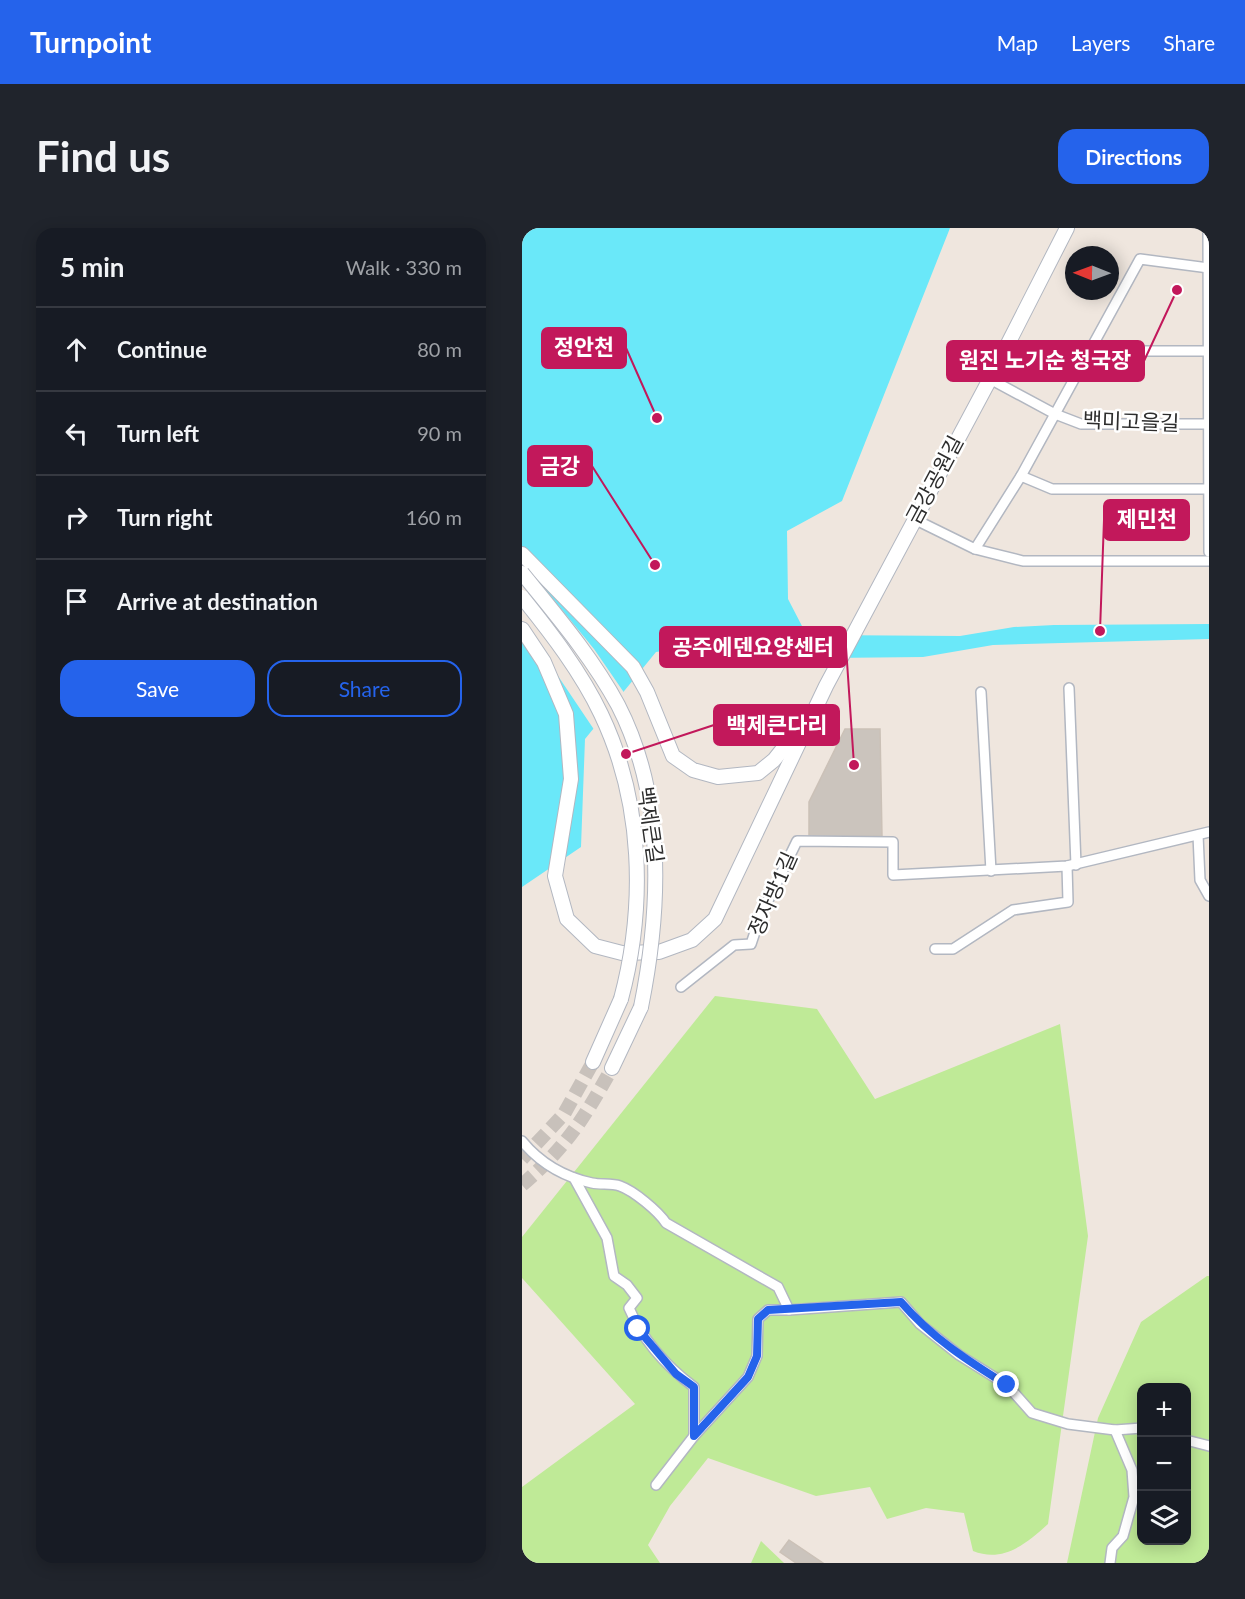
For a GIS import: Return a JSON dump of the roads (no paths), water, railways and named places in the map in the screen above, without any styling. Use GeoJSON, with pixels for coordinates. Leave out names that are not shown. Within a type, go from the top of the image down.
{"type":"FeatureCollection","features":[{"type":"Feature","properties":{"kind":"main road","name":"금강공원길"},"geometry":{"type":"LineString","coordinates":[[816,707],[990,379],[1067,228]]}},
{"type":"Feature","properties":{"kind":"main road"},"geometry":{"type":"LineString","coordinates":[[522,554],[633,667],[647,692],[673,756],[693,771],[731,777],[758,773],[774,759],[816,707]]}},
{"type":"Feature","properties":{"kind":"main road","name":"백제큰길"},"geometry":{"type":"LineString","coordinates":[[522,573],[588,657],[618,706],[639,761],[652,821],[657,877],[656,919],[641,1007],[612,1068]]}},
{"type":"Feature","properties":{"kind":"main road","name":"백제큰길"},"geometry":{"type":"LineString","coordinates":[[522,597],[574,667],[601,714],[621,767],[635,832],[637,882],[630,965],[621,999],[593,1062]]}},
{"type":"Feature","properties":{"kind":"main road"},"geometry":{"type":"LineString","coordinates":[[522,629],[544,662],[566,714],[571,779],[555,876],[567,919],[595,946],[622,953],[659,952],[692,940],[715,919],[816,707]]}},
{"type":"Feature","properties":{"kind":"street","name":"백미고을길"},"geometry":{"type":"LineString","coordinates":[[1208,228],[1209,552]]}},
{"type":"Feature","properties":{"kind":"street","name":"백미고을길"},"geometry":{"type":"LineString","coordinates":[[975,549],[1021,476],[1140,259],[1208,268]]}},
{"type":"Feature","properties":{"kind":"street"},"geometry":{"type":"LineString","coordinates":[[1090,351],[1208,351]]}},
{"type":"Feature","properties":{"kind":"street"},"geometry":{"type":"LineString","coordinates":[[990,379],[1055,414]]}},
{"type":"Feature","properties":{"kind":"street","name":"백미고을길"},"geometry":{"type":"LineString","coordinates":[[1055,414],[1081,424],[1208,424]]}},
{"type":"Feature","properties":{"kind":"street"},"geometry":{"type":"LineString","coordinates":[[1021,476],[1052,489],[1209,489]]}},
{"type":"Feature","properties":{"kind":"street"},"geometry":{"type":"LineString","coordinates":[[914,519],[975,549],[1023,561],[1209,561]]}},
{"type":"Feature","properties":{"kind":"street"},"geometry":{"type":"LineString","coordinates":[[934,949],[953,949],[1013,910],[1068,902],[1072,866],[1069,688]]}},
{"type":"Feature","properties":{"kind":"street"},"geometry":{"type":"LineString","coordinates":[[981,692],[991,871]]}},
{"type":"Feature","properties":{"kind":"street","name":"정자방1길"},"geometry":{"type":"LineString","coordinates":[[681,987],[734,945],[751,944],[760,917],[797,842],[892,842],[894,875],[1072,866],[1209,831]]}},
{"type":"Feature","properties":{"kind":"street"},"geometry":{"type":"LineString","coordinates":[[1198,834],[1200,880],[1209,896]]}},
{"type":"Feature","properties":{"kind":"street"},"geometry":{"type":"LineString","coordinates":[[522,1142],[536,1159],[574,1178],[594,1184],[620,1186],[658,1212],[666,1223],[778,1287],[789,1310]]}},
{"type":"Feature","properties":{"kind":"street"},"geometry":{"type":"LineString","coordinates":[[574,1178],[607,1238],[614,1276],[627,1285],[637,1298],[629,1308],[638,1329],[676,1374],[694,1387],[694,1436]]}},
{"type":"Feature","properties":{"kind":"street"},"geometry":{"type":"LineString","coordinates":[[656,1485],[694,1436],[748,1377],[757,1356],[758,1319],[768,1310],[901,1302],[920,1324],[959,1355],[1007,1385],[1032,1413],[1068,1424],[1115,1430],[1137,1428]]}},
{"type":"Feature","properties":{"kind":"street"},"geometry":{"type":"LineString","coordinates":[[1110,1563],[1112,1548],[1123,1536],[1134,1497],[1132,1470],[1115,1430]]}},
{"type":"Feature","properties":{"kind":"street"},"geometry":{"type":"LineString","coordinates":[[1191,1441],[1209,1446]]}},
{"type":"Feature","properties":{"kind":"water"},"geometry":{"type":"Polygon","coordinates":[[[522,228],[950,228],[842,501],[787,531],[788,599],[802,626],[820,635],[960,636],[1014,627],[1054,625],[1209,624],[1209,639],[993,645],[923,657],[830,658],[794,650],[770,651],[752,637],[656,652],[585,739],[581,847],[522,887],[522,228]]]}},
{"type":"Feature","properties":{"kind":"tunnel"},"geometry":{"type":"LineString","coordinates":[[522,1159],[564,1114],[593,1062]]}},
{"type":"Feature","properties":{"kind":"tunnel"},"geometry":{"type":"LineString","coordinates":[[522,1185],[563,1145],[592,1103],[612,1068]]}},
{"type":"Feature","properties":{"kind":"place","name":"원진 노기순 청국장"},"geometry":{"type":"Point","coordinates":[1177,290]}},
{"type":"Feature","properties":{"kind":"place","name":"정안천"},"geometry":{"type":"Point","coordinates":[657,418]}},
{"type":"Feature","properties":{"kind":"place","name":"금강"},"geometry":{"type":"Point","coordinates":[655,565]}},
{"type":"Feature","properties":{"kind":"place","name":"제민천"},"geometry":{"type":"Point","coordinates":[1100,631]}},
{"type":"Feature","properties":{"kind":"place","name":"백제큰다리"},"geometry":{"type":"Point","coordinates":[626,754]}},
{"type":"Feature","properties":{"kind":"place","name":"공주에덴요양센터"},"geometry":{"type":"Point","coordinates":[854,765]}}]}
